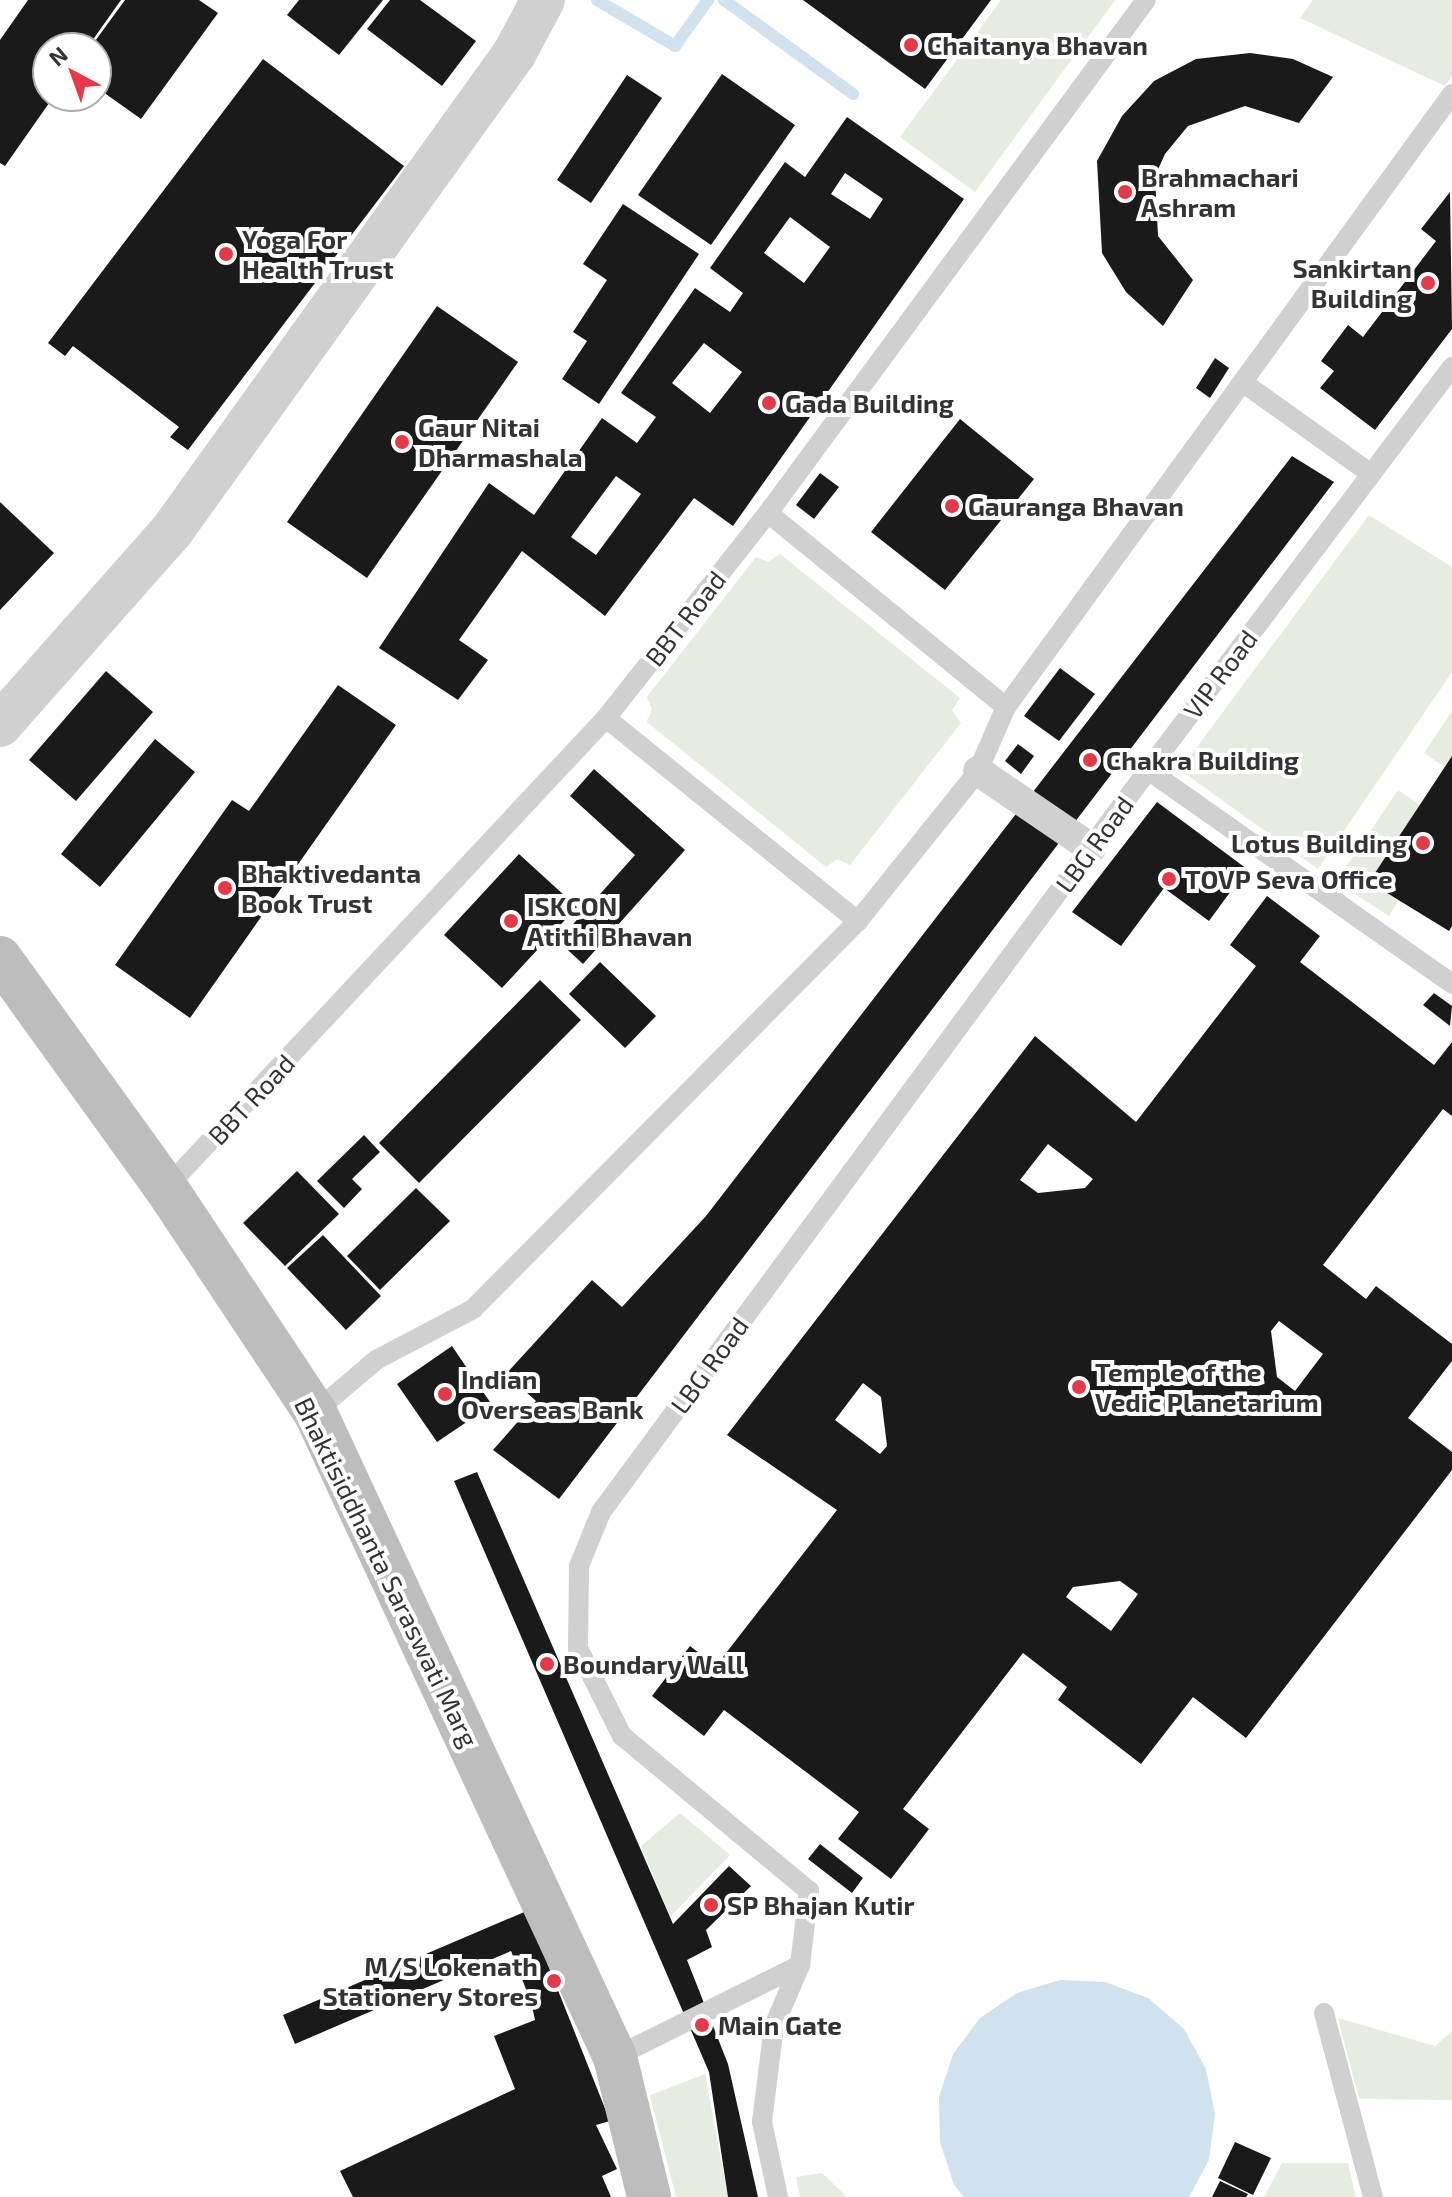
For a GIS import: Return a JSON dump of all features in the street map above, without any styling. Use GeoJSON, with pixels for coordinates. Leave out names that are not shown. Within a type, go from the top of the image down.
{"type":"FeatureCollection","features":[{"type":"Feature","properties":{"kind":"main road","name":"Bhaktisiddhanta Saraswati Marg"},"geometry":{"type":"LineString","coordinates":[[0,958],[166,1188],[315,1412],[615,2057],[649,2197]]}},
{"type":"Feature","properties":{"kind":"street"},"geometry":{"type":"LineString","coordinates":[[0,725],[171,532],[514,54],[543,0]]}},
{"type":"Feature","properties":{"kind":"street"},"geometry":{"type":"LineString","coordinates":[[978,771],[1091,848]]}},
{"type":"Feature","properties":{"kind":"lane","name":"BBT Road"},"geometry":{"type":"LineString","coordinates":[[166,1188],[606,718],[768,513],[1146,0]]}},
{"type":"Feature","properties":{"kind":"lane"},"geometry":{"type":"LineString","coordinates":[[315,1412],[376,1360],[473,1309],[858,921],[978,771],[1006,707],[1245,384],[1452,94]]}},
{"type":"Feature","properties":{"kind":"lane","name":"VIP Road"},"geometry":{"type":"LineString","coordinates":[[1148,770],[1452,367]]}},
{"type":"Feature","properties":{"kind":"lane"},"geometry":{"type":"LineString","coordinates":[[1245,384],[1371,474]]}},
{"type":"Feature","properties":{"kind":"lane"},"geometry":{"type":"LineString","coordinates":[[768,513],[1006,707]]}},
{"type":"Feature","properties":{"kind":"lane"},"geometry":{"type":"LineString","coordinates":[[606,718],[858,921]]}},
{"type":"Feature","properties":{"kind":"lane"},"geometry":{"type":"LineString","coordinates":[[1148,770],[1452,984]]}},
{"type":"Feature","properties":{"kind":"lane","name":"LBG Road"},"geometry":{"type":"LineString","coordinates":[[800,1965],[809,1891],[622,1736],[578,1648],[579,1566],[601,1512],[1148,770]]}},
{"type":"Feature","properties":{"kind":"lane"},"geometry":{"type":"LineString","coordinates":[[615,2057],[800,1965]]}},
{"type":"Feature","properties":{"kind":"lane"},"geometry":{"type":"LineString","coordinates":[[778,2197],[762,2122],[774,2026],[800,1965]]}},
{"type":"Feature","properties":{"kind":"lane"},"geometry":{"type":"LineString","coordinates":[[1324,2013],[1373,2197]]}},
{"type":"Feature","properties":{"kind":"shaded area"},"geometry":{"type":"Polygon","coordinates":[[[1001,0],[1115,0],[975,192],[900,137],[1001,0]]]}},
{"type":"Feature","properties":{"kind":"shaded area"},"geometry":{"type":"Polygon","coordinates":[[[1313,0],[1452,0],[1452,76],[1445,86],[1300,18],[1313,0]]]}},
{"type":"Feature","properties":{"kind":"shaded area"},"geometry":{"type":"Polygon","coordinates":[[[1369,515],[1452,567],[1452,672],[1318,869],[1180,770],[1369,515]]]}},
{"type":"Feature","properties":{"kind":"shaded area"},"geometry":{"type":"Polygon","coordinates":[[[780,554],[960,698],[952,710],[961,723],[850,865],[837,859],[826,867],[647,722],[652,709],[647,697],[756,557],[768,562],[780,554]]]}},
{"type":"Feature","properties":{"kind":"shaded area"},"geometry":{"type":"Polygon","coordinates":[[[1452,711],[1452,756],[1445,767],[1424,753],[1452,711]]]}},
{"type":"Feature","properties":{"kind":"shaded area"},"geometry":{"type":"Polygon","coordinates":[[[1398,790],[1420,805],[1370,882],[1398,901],[1389,916],[1336,882],[1398,790]]]}},
{"type":"Feature","properties":{"kind":"shaded area"},"geometry":{"type":"Polygon","coordinates":[[[680,1813],[730,1855],[670,1917],[641,1846],[680,1813]]]}},
{"type":"Feature","properties":{"kind":"shaded area"},"geometry":{"type":"Polygon","coordinates":[[[1338,2018],[1435,2046],[1452,2031],[1452,2100],[1359,2099],[1338,2018]]]}},
{"type":"Feature","properties":{"kind":"shaded area"},"geometry":{"type":"Polygon","coordinates":[[[705,2074],[728,2197],[676,2197],[650,2095],[705,2074]]]}},
{"type":"Feature","properties":{"kind":"shaded area"},"geometry":{"type":"Polygon","coordinates":[[[1282,2163],[1348,2163],[1356,2197],[1264,2197],[1282,2163]]]}},
{"type":"Feature","properties":{"kind":"shaded area"},"geometry":{"type":"Polygon","coordinates":[[[822,2173],[847,2197],[800,2197],[796,2177],[822,2173]]]}},
{"type":"Feature","properties":{"kind":"water"},"geometry":{"type":"Polygon","coordinates":[[[1060,1980],[1105,1982],[1148,1998],[1184,2029],[1206,2069],[1215,2114],[1209,2160],[1189,2197],[964,2197],[954,2185],[940,2142],[939,2097],[953,2054],[980,2018],[1017,1993],[1060,1980]]]}},
{"type":"Feature","properties":{"kind":"building"},"geometry":{"type":"Polygon","coordinates":[[[28,0],[121,0],[98,32],[32,32],[32,112],[43,112],[5,166],[0,163],[0,40],[28,0]]]}},
{"type":"Feature","properties":{"kind":"building"},"geometry":{"type":"Polygon","coordinates":[[[125,0],[199,0],[218,13],[141,119],[112,98],[112,32],[102,32],[125,0]]]}},
{"type":"Feature","properties":{"kind":"building"},"geometry":{"type":"Polygon","coordinates":[[[299,0],[383,0],[339,55],[287,15],[299,0]]]}},
{"type":"Feature","properties":{"kind":"building"},"geometry":{"type":"Polygon","coordinates":[[[390,0],[420,0],[476,41],[442,86],[367,29],[390,0]]]}},
{"type":"Feature","properties":{"kind":"building","name":"Chaitanya Bhavan"},"geometry":{"type":"Polygon","coordinates":[[[803,0],[991,0],[925,89],[803,0]]]}},
{"type":"Feature","properties":{"kind":"building","name":"Brahmachari Ashram"},"geometry":{"type":"Polygon","coordinates":[[[1250,53],[1293,59],[1333,77],[1299,123],[1245,106],[1188,126],[1165,154],[1155,176],[1158,236],[1193,280],[1163,326],[1126,292],[1102,253],[1097,161],[1122,116],[1154,81],[1196,59],[1250,53]]]}},
{"type":"Feature","properties":{"kind":"building","name":"Yoga For Health Trust"},"geometry":{"type":"Polygon","coordinates":[[[263,59],[404,166],[188,450],[170,437],[179,427],[73,346],[65,356],[48,343],[263,59]]]}},
{"type":"Feature","properties":{"kind":"building"},"geometry":{"type":"Polygon","coordinates":[[[722,74],[795,125],[711,245],[638,195],[722,74]]]}},
{"type":"Feature","properties":{"kind":"building"},"geometry":{"type":"Polygon","coordinates":[[[627,75],[662,98],[591,203],[557,180],[627,75]]]}},
{"type":"Feature","properties":{"kind":"building","name":"Gada Building"},"geometry":{"type":"Polygon","coordinates":[[[847,117],[964,199],[733,526],[694,498],[605,616],[522,551],[459,640],[488,660],[458,700],[379,648],[489,483],[534,515],[602,418],[637,443],[656,417],[621,393],[695,288],[730,312],[743,293],[710,268],[785,162],[805,177],[847,117]],[[845,173],[831,194],[870,219],[883,199],[845,173]],[[790,217],[764,253],[804,283],[830,247],[790,217]],[[704,343],[672,383],[710,413],[742,372],[704,343]],[[616,476],[571,537],[596,555],[641,494],[616,476]]]}},
{"type":"Feature","properties":{"kind":"building","name":"Sankirtan Building"},"geometry":{"type":"Polygon","coordinates":[[[1450,192],[1452,329],[1375,430],[1320,388],[1334,371],[1321,361],[1348,325],[1363,337],[1436,241],[1421,229],[1450,192]]]}},
{"type":"Feature","properties":{"kind":"building"},"geometry":{"type":"Polygon","coordinates":[[[623,204],[699,254],[599,404],[562,379],[587,341],[573,332],[607,280],[583,264],[623,204]]]}},
{"type":"Feature","properties":{"kind":"building","name":"Gaur Nitai Dharmashala"},"geometry":{"type":"Polygon","coordinates":[[[437,306],[518,362],[367,578],[287,522],[437,306]]]}},
{"type":"Feature","properties":{"kind":"building"},"geometry":{"type":"Polygon","coordinates":[[[1215,358],[1229,368],[1210,398],[1196,388],[1215,358]]]}},
{"type":"Feature","properties":{"kind":"building","name":"Gauranga Bhavan"},"geometry":{"type":"Polygon","coordinates":[[[960,419],[1034,479],[945,590],[871,532],[960,419]]]}},
{"type":"Feature","properties":{"kind":"building","name":"Chakra Building"},"geometry":{"type":"Polygon","coordinates":[[[1292,456],[1334,482],[559,1499],[493,1450],[536,1401],[506,1374],[592,1280],[622,1307],[706,1216],[1292,456]]]}},
{"type":"Feature","properties":{"kind":"building"},"geometry":{"type":"Polygon","coordinates":[[[820,473],[839,487],[814,519],[796,505],[820,473]]]}},
{"type":"Feature","properties":{"kind":"building"},"geometry":{"type":"Polygon","coordinates":[[[0,502],[54,553],[0,610],[0,502]]]}},
{"type":"Feature","properties":{"kind":"building"},"geometry":{"type":"Polygon","coordinates":[[[1060,668],[1095,694],[1059,741],[1024,716],[1060,668]]]}},
{"type":"Feature","properties":{"kind":"building"},"geometry":{"type":"Polygon","coordinates":[[[106,671],[153,712],[76,801],[29,760],[106,671]]]}},
{"type":"Feature","properties":{"kind":"building","name":"Bhaktivedanta Book Trust"},"geometry":{"type":"Polygon","coordinates":[[[338,685],[396,725],[190,1018],[115,965],[232,800],[249,811],[338,685]]]}},
{"type":"Feature","properties":{"kind":"building"},"geometry":{"type":"Polygon","coordinates":[[[155,739],[195,772],[100,887],[61,854],[155,739]]]}},
{"type":"Feature","properties":{"kind":"building"},"geometry":{"type":"Polygon","coordinates":[[[1018,744],[1034,756],[1021,774],[1005,761],[1018,744]]]}},
{"type":"Feature","properties":{"kind":"building","name":"Lotus Building"},"geometry":{"type":"Polygon","coordinates":[[[1452,756],[1452,926],[1449,931],[1369,882],[1452,756]]]}},
{"type":"Feature","properties":{"kind":"building"},"geometry":{"type":"Polygon","coordinates":[[[594,769],[685,850],[583,964],[558,941],[635,855],[570,796],[594,769]]]}},
{"type":"Feature","properties":{"kind":"building","name":"TOVP Seva Office"},"geometry":{"type":"Polygon","coordinates":[[[1157,802],[1247,869],[1209,921],[1164,888],[1121,946],[1072,912],[1157,802]]]}},
{"type":"Feature","properties":{"kind":"building","name":"ISKCON Atithi Bhavan"},"geometry":{"type":"Polygon","coordinates":[[[519,854],[577,907],[502,988],[444,935],[519,854]]]}},
{"type":"Feature","properties":{"kind":"building","name":"Temple of the Vedic Planetarium"},"geometry":{"type":"Polygon","coordinates":[[[1267,896],[1320,936],[1300,962],[1434,1065],[1452,1042],[1452,1116],[1443,1109],[1323,1265],[1366,1299],[1376,1286],[1452,1344],[1452,1361],[1408,1418],[1452,1452],[1452,1470],[1246,1738],[1193,1697],[1141,1764],[1058,1700],[1067,1687],[1023,1653],[903,1809],[929,1829],[891,1879],[838,1839],[859,1812],[724,1710],[704,1736],[652,1696],[690,1646],[716,1666],[837,1510],[727,1435],[1035,1036],[1136,1122],[1256,966],[1230,945],[1267,896]],[[1048,1144],[1020,1180],[1038,1193],[1085,1188],[1093,1179],[1048,1144]],[[1279,1321],[1271,1331],[1277,1377],[1295,1391],[1323,1354],[1279,1321]],[[863,1383],[835,1420],[880,1454],[887,1446],[881,1397],[863,1383]],[[1120,1581],[1073,1587],[1066,1597],[1111,1631],[1138,1594],[1120,1581]]]}},
{"type":"Feature","properties":{"kind":"building"},"geometry":{"type":"Polygon","coordinates":[[[600,962],[656,1016],[625,1048],[569,994],[600,962]]]}},
{"type":"Feature","properties":{"kind":"building"},"geometry":{"type":"Polygon","coordinates":[[[540,980],[581,1020],[419,1183],[379,1143],[540,980]]]}},
{"type":"Feature","properties":{"kind":"building"},"geometry":{"type":"Polygon","coordinates":[[[1434,993],[1452,1006],[1450,1026],[1423,1005],[1434,993]]]}},
{"type":"Feature","properties":{"kind":"building"},"geometry":{"type":"Polygon","coordinates":[[[364,1135],[380,1152],[352,1179],[362,1189],[344,1208],[317,1181],[364,1135]]]}},
{"type":"Feature","properties":{"kind":"building"},"geometry":{"type":"Polygon","coordinates":[[[297,1171],[339,1214],[285,1266],[243,1223],[297,1171]]]}},
{"type":"Feature","properties":{"kind":"building"},"geometry":{"type":"Polygon","coordinates":[[[416,1188],[450,1221],[380,1290],[347,1256],[416,1188]]]}},
{"type":"Feature","properties":{"kind":"building"},"geometry":{"type":"Polygon","coordinates":[[[323,1235],[381,1296],[346,1330],[287,1268],[323,1235]]]}},
{"type":"Feature","properties":{"kind":"building","name":"Indian Overseas Bank"},"geometry":{"type":"Polygon","coordinates":[[[452,1346],[492,1405],[437,1442],[397,1384],[452,1346]]]}},
{"type":"Feature","properties":{"kind":"building"},"geometry":{"type":"Polygon","coordinates":[[[477,1472],[673,1924],[729,1866],[751,1886],[706,1930],[712,1947],[687,1960],[728,2064],[758,2197],[728,2197],[709,2072],[454,1481],[477,1472]]]}},
{"type":"Feature","properties":{"kind":"building"},"geometry":{"type":"Polygon","coordinates":[[[820,1844],[863,1878],[852,1893],[808,1859],[820,1844]]]}},
{"type":"Feature","properties":{"kind":"building"},"geometry":{"type":"Polygon","coordinates":[[[543,1904],[538,1940],[610,2121],[596,2125],[617,2169],[602,2176],[611,2197],[353,2197],[340,2171],[515,2089],[494,2036],[535,2020],[531,2002],[511,1951],[295,2044],[283,2015],[543,1904]]]}},
{"type":"Feature","properties":{"kind":"building"},"geometry":{"type":"Polygon","coordinates":[[[1235,2142],[1271,2158],[1253,2195],[1218,2178],[1235,2142]]]}},
{"type":"Feature","properties":{"kind":"building"},"geometry":{"type":"Polygon","coordinates":[[[1220,2181],[1248,2194],[1246,2197],[1212,2197],[1220,2181]]]}},
{"type":"Feature","properties":{"kind":"waterway"},"geometry":{"type":"LineString","coordinates":[[597,0],[675,46],[708,0]]}},
{"type":"Feature","properties":{"kind":"waterway"},"geometry":{"type":"LineString","coordinates":[[724,0],[853,94]]}},
{"type":"Feature","properties":{"kind":"place","name":"Chaitanya Bhavan"},"geometry":{"type":"Point","coordinates":[911,45]}},
{"type":"Feature","properties":{"kind":"place","name":"Brahmachari Ashram"},"geometry":{"type":"Point","coordinates":[1125,192]}},
{"type":"Feature","properties":{"kind":"place","name":"Yoga For Health Trust"},"geometry":{"type":"Point","coordinates":[226,254]}},
{"type":"Feature","properties":{"kind":"place","name":"Sankirtan Building"},"geometry":{"type":"Point","coordinates":[1428,283]}},
{"type":"Feature","properties":{"kind":"place","name":"Gada Building"},"geometry":{"type":"Point","coordinates":[769,403]}},
{"type":"Feature","properties":{"kind":"place","name":"Gaur Nitai Dharmashala"},"geometry":{"type":"Point","coordinates":[402,442]}},
{"type":"Feature","properties":{"kind":"place","name":"Gauranga Bhavan"},"geometry":{"type":"Point","coordinates":[952,506]}},
{"type":"Feature","properties":{"kind":"place","name":"Chakra Building"},"geometry":{"type":"Point","coordinates":[1090,760]}},
{"type":"Feature","properties":{"kind":"place","name":"Lotus Building"},"geometry":{"type":"Point","coordinates":[1423,843]}},
{"type":"Feature","properties":{"kind":"place","name":"TOVP Seva Office"},"geometry":{"type":"Point","coordinates":[1169,879]}},
{"type":"Feature","properties":{"kind":"place","name":"Bhaktivedanta Book Trust"},"geometry":{"type":"Point","coordinates":[225,888]}},
{"type":"Feature","properties":{"kind":"place","name":"ISKCON Atithi Bhavan"},"geometry":{"type":"Point","coordinates":[511,921]}},
{"type":"Feature","properties":{"kind":"place","name":"Temple of the Vedic Planetarium"},"geometry":{"type":"Point","coordinates":[1079,1387]}},
{"type":"Feature","properties":{"kind":"place","name":"Indian Overseas Bank"},"geometry":{"type":"Point","coordinates":[445,1394]}},
{"type":"Feature","properties":{"kind":"place","name":"Boundary Wall"},"geometry":{"type":"Point","coordinates":[547,1664]}},
{"type":"Feature","properties":{"kind":"place","name":"SP Bhajan Kutir"},"geometry":{"type":"Point","coordinates":[711,1905]}},
{"type":"Feature","properties":{"kind":"place","name":"M/S Lokenath Stationery Stores"},"geometry":{"type":"Point","coordinates":[554,1981]}},
{"type":"Feature","properties":{"kind":"place","name":"Main Gate"},"geometry":{"type":"Point","coordinates":[702,2025]}}]}
